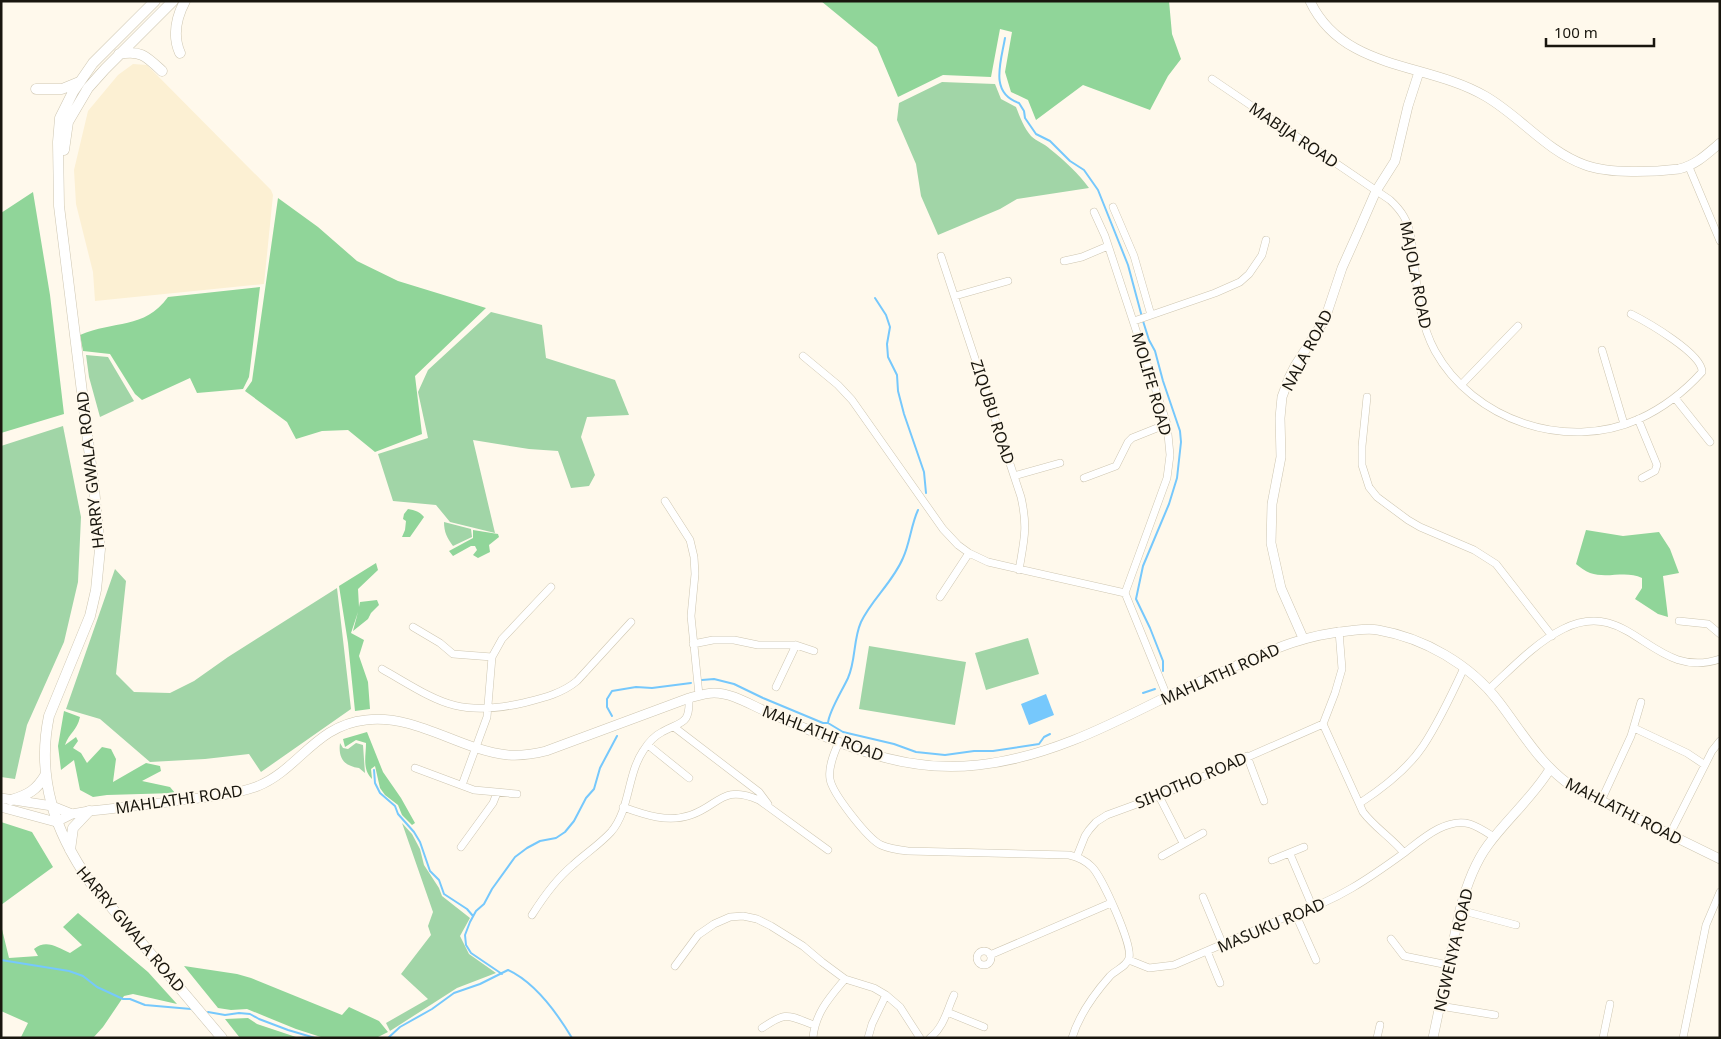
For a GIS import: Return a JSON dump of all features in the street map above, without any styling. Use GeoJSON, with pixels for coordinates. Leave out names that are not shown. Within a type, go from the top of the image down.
{"type":"FeatureCollection","features":[{"type":"Feature","properties":{"kind":"main road"},"geometry":{"type":"LineString","coordinates":[[59,165],[60,118],[80,81],[94,63],[155,1]]}},
{"type":"Feature","properties":{"kind":"main road"},"geometry":{"type":"LineString","coordinates":[[59,165],[63,154],[68,122],[97,77],[173,1]]}},
{"type":"Feature","properties":{"kind":"main road"},"geometry":{"type":"LineString","coordinates":[[180,53],[176,42],[176,28],[179,14],[185,1]]}},
{"type":"Feature","properties":{"kind":"main road"},"geometry":{"type":"LineString","coordinates":[[119,54],[140,53],[162,70]]}},
{"type":"Feature","properties":{"kind":"main road"},"geometry":{"type":"LineString","coordinates":[[36,89],[62,89],[80,81]]}},
{"type":"Feature","properties":{"kind":"main road","name":"HARRY GWALA ROAD"},"geometry":{"type":"LineString","coordinates":[[59,165],[57,179],[59,206],[100,549],[96,590],[90,616],[50,716],[45,751],[46,774],[56,822],[70,852],[90,882],[222,1038]]}},
{"type":"Feature","properties":{"kind":"main road"},"geometry":{"type":"LineString","coordinates":[[6,799],[31,793],[46,774]]}},
{"type":"Feature","properties":{"kind":"main road"},"geometry":{"type":"LineString","coordinates":[[70,852],[72,828],[89,811]]}},
{"type":"Feature","properties":{"kind":"street"},"geometry":{"type":"LineString","coordinates":[[1310,1],[1317,15],[1332,32],[1350,46],[1373,58],[1469,88],[1499,105],[1546,144],[1583,165],[1595,169],[1673,170],[1689,167],[1720,143]]}},
{"type":"Feature","properties":{"kind":"street","name":"NALA ROAD"},"geometry":{"type":"LineString","coordinates":[[1303,638],[1281,588],[1271,543],[1272,504],[1281,457],[1280,408],[1289,378],[1328,314],[1342,268],[1376,191],[1395,160],[1418,72]]}},
{"type":"Feature","properties":{"kind":"street","name":"MABIJA ROAD"},"geometry":{"type":"LineString","coordinates":[[1212,79],[1376,191]]}},
{"type":"Feature","properties":{"kind":"street"},"geometry":{"type":"LineString","coordinates":[[1689,167],[1720,241]]}},
{"type":"Feature","properties":{"kind":"street","name":"MAJOLA ROAD"},"geometry":{"type":"LineString","coordinates":[[1376,191],[1396,205],[1405,216],[1411,237],[1424,327],[1441,360],[1461,385],[1482,403],[1508,418],[1546,429],[1573,431],[1605,429],[1638,419],[1675,398],[1702,372],[1701,366],[1675,340],[1631,314]]}},
{"type":"Feature","properties":{"kind":"street"},"geometry":{"type":"LineString","coordinates":[[1113,207],[1134,256],[1150,315]]}},
{"type":"Feature","properties":{"kind":"street","name":"MOLIFE ROAD"},"geometry":{"type":"LineString","coordinates":[[1094,212],[1102,228],[1135,320],[1167,424],[1170,455],[1167,478],[1125,593]]}},
{"type":"Feature","properties":{"kind":"street"},"geometry":{"type":"LineString","coordinates":[[1135,320],[1228,288],[1240,282],[1249,274],[1262,254],[1266,240]]}},
{"type":"Feature","properties":{"kind":"street"},"geometry":{"type":"LineString","coordinates":[[1064,260],[1082,256],[1108,246]]}},
{"type":"Feature","properties":{"kind":"street","name":"ZIQUBU ROAD"},"geometry":{"type":"LineString","coordinates":[[941,256],[956,296],[1021,497],[1026,526],[1018,570]]}},
{"type":"Feature","properties":{"kind":"street"},"geometry":{"type":"LineString","coordinates":[[956,296],[1008,281]]}},
{"type":"Feature","properties":{"kind":"street"},"geometry":{"type":"LineString","coordinates":[[1461,385],[1518,326]]}},
{"type":"Feature","properties":{"kind":"street"},"geometry":{"type":"LineString","coordinates":[[1602,350],[1624,424]]}},
{"type":"Feature","properties":{"kind":"street"},"geometry":{"type":"LineString","coordinates":[[803,356],[838,385],[852,400],[943,528],[969,553],[988,562],[1018,570],[1125,593],[1167,696]]}},
{"type":"Feature","properties":{"kind":"street"},"geometry":{"type":"LineString","coordinates":[[1367,397],[1362,465],[1369,487],[1377,497],[1420,528],[1474,550],[1496,564],[1552,636]]}},
{"type":"Feature","properties":{"kind":"street"},"geometry":{"type":"LineString","coordinates":[[1675,398],[1710,442]]}},
{"type":"Feature","properties":{"kind":"street"},"geometry":{"type":"LineString","coordinates":[[1638,419],[1657,467],[1655,472],[1642,478]]}},
{"type":"Feature","properties":{"kind":"street"},"geometry":{"type":"LineString","coordinates":[[1084,478],[1116,466],[1125,447],[1132,438],[1167,424]]}},
{"type":"Feature","properties":{"kind":"street"},"geometry":{"type":"LineString","coordinates":[[1014,476],[1060,463]]}},
{"type":"Feature","properties":{"kind":"street"},"geometry":{"type":"LineString","coordinates":[[665,501],[690,540],[694,557],[695,574],[691,616],[699,695]]}},
{"type":"Feature","properties":{"kind":"street"},"geometry":{"type":"LineString","coordinates":[[940,597],[969,553]]}},
{"type":"Feature","properties":{"kind":"street"},"geometry":{"type":"LineString","coordinates":[[462,786],[489,708],[492,657],[502,639],[551,587]]}},
{"type":"Feature","properties":{"kind":"street"},"geometry":{"type":"LineString","coordinates":[[1488,690],[1526,655],[1552,636],[1587,621],[1606,622],[1623,628],[1675,660],[1699,664],[1720,659]]}},
{"type":"Feature","properties":{"kind":"street"},"geometry":{"type":"LineString","coordinates":[[1679,621],[1708,624],[1720,634]]}},
{"type":"Feature","properties":{"kind":"street"},"geometry":{"type":"LineString","coordinates":[[382,669],[442,702],[458,707],[499,708],[533,701],[561,692],[576,681],[631,622]]}},
{"type":"Feature","properties":{"kind":"street"},"geometry":{"type":"LineString","coordinates":[[413,628],[440,643],[453,654],[492,657]]}},
{"type":"Feature","properties":{"kind":"street","name":"MAHLATHI ROAD"},"geometry":{"type":"LineString","coordinates":[[56,822],[72,814],[89,811],[214,796],[249,789],[260,785],[278,774],[316,741],[351,723],[364,720],[390,720],[410,723],[492,753],[510,756],[546,751],[689,698],[714,693],[740,699],[865,752],[918,764],[977,766],[1017,759],[1052,748],[1148,707],[1167,696],[1279,646],[1303,638],[1366,629],[1395,634],[1430,646],[1464,668],[1488,690],[1550,769],[1573,787],[1720,859]]}},
{"type":"Feature","properties":{"kind":"street"},"geometry":{"type":"LineString","coordinates":[[1339,632],[1341,675],[1323,724],[1370,822],[1388,836],[1404,853]]}},
{"type":"Feature","properties":{"kind":"street"},"geometry":{"type":"LineString","coordinates":[[693,644],[725,640],[758,645],[796,645],[814,651]]}},
{"type":"Feature","properties":{"kind":"street"},"geometry":{"type":"LineString","coordinates":[[776,688],[796,645]]}},
{"type":"Feature","properties":{"kind":"street"},"geometry":{"type":"LineString","coordinates":[[1360,804],[1400,771],[1422,747],[1451,696],[1464,668]]}},
{"type":"Feature","properties":{"kind":"street"},"geometry":{"type":"LineString","coordinates":[[532,915],[546,894],[564,873],[611,832],[623,807],[636,763],[656,735],[684,721],[688,715],[689,698]]}},
{"type":"Feature","properties":{"kind":"street"},"geometry":{"type":"LineString","coordinates":[[1601,800],[1617,769],[1634,728],[1641,702]]}},
{"type":"Feature","properties":{"kind":"street","name":"SIHOTHO ROAD"},"geometry":{"type":"LineString","coordinates":[[1077,856],[1085,836],[1096,822],[1107,816],[1159,796],[1323,724]]}},
{"type":"Feature","properties":{"kind":"street"},"geometry":{"type":"LineString","coordinates":[[674,727],[759,792],[770,807]]}},
{"type":"Feature","properties":{"kind":"street"},"geometry":{"type":"LineString","coordinates":[[1634,728],[1687,753],[1705,765]]}},
{"type":"Feature","properties":{"kind":"street"},"geometry":{"type":"LineString","coordinates":[[1670,834],[1712,751],[1720,741]]}},
{"type":"Feature","properties":{"kind":"street"},"geometry":{"type":"LineString","coordinates":[[839,742],[830,771],[831,783],[864,830],[874,841],[881,845],[908,851],[1062,854],[1077,856],[1088,863],[1097,873],[1127,940],[1129,960],[1110,976],[1082,1013],[1074,1037]]}},
{"type":"Feature","properties":{"kind":"street"},"geometry":{"type":"LineString","coordinates":[[648,744],[689,778]]}},
{"type":"Feature","properties":{"kind":"street"},"geometry":{"type":"LineString","coordinates":[[1247,756],[1264,801]]}},
{"type":"Feature","properties":{"kind":"street"},"geometry":{"type":"LineString","coordinates":[[415,768],[474,790],[517,794]]}},
{"type":"Feature","properties":{"kind":"street","name":"NGWENYA ROAD"},"geometry":{"type":"LineString","coordinates":[[1433,1038],[1460,910],[1474,868],[1494,837],[1550,769]]}},
{"type":"Feature","properties":{"kind":"street"},"geometry":{"type":"LineString","coordinates":[[462,847],[493,803],[497,793]]}},
{"type":"Feature","properties":{"kind":"street"},"geometry":{"type":"LineString","coordinates":[[623,807],[649,816],[674,818],[692,815],[720,797],[741,794],[759,800],[770,807],[828,850]]}},
{"type":"Feature","properties":{"kind":"street"},"geometry":{"type":"LineString","coordinates":[[1159,796],[1183,843]]}},
{"type":"Feature","properties":{"kind":"street"},"geometry":{"type":"LineString","coordinates":[[6,799],[52,806],[72,814]]}},
{"type":"Feature","properties":{"kind":"street"},"geometry":{"type":"LineString","coordinates":[[1,807],[56,822]]}},
{"type":"Feature","properties":{"kind":"street","name":"MASUKU ROAD"},"geometry":{"type":"LineString","coordinates":[[1129,960],[1149,968],[1174,965],[1296,913],[1313,908],[1334,898],[1386,867],[1426,836],[1456,823],[1468,823],[1494,837]]}},
{"type":"Feature","properties":{"kind":"street"},"geometry":{"type":"LineString","coordinates":[[1162,856],[1203,833]]}},
{"type":"Feature","properties":{"kind":"street"},"geometry":{"type":"LineString","coordinates":[[1272,860],[1304,848]]}},
{"type":"Feature","properties":{"kind":"street"},"geometry":{"type":"LineString","coordinates":[[1290,854],[1313,908]]}},
{"type":"Feature","properties":{"kind":"street"},"geometry":{"type":"LineString","coordinates":[[1683,1038],[1706,925],[1720,892]]}},
{"type":"Feature","properties":{"kind":"street"},"geometry":{"type":"LineString","coordinates":[[1203,896],[1223,945]]}},
{"type":"Feature","properties":{"kind":"street"},"geometry":{"type":"LineString","coordinates":[[990,955],[1112,903]]}},
{"type":"Feature","properties":{"kind":"street"},"geometry":{"type":"LineString","coordinates":[[1460,910],[1516,925]]}},
{"type":"Feature","properties":{"kind":"street"},"geometry":{"type":"LineString","coordinates":[[1296,913],[1316,960]]}},
{"type":"Feature","properties":{"kind":"street"},"geometry":{"type":"LineString","coordinates":[[675,966],[694,939],[704,930],[730,917],[743,916],[763,922],[776,929],[808,950],[845,979],[874,988],[886,995],[900,1007],[920,1038]]}},
{"type":"Feature","properties":{"kind":"street"},"geometry":{"type":"LineString","coordinates":[[1391,939],[1404,956],[1448,965]]}},
{"type":"Feature","properties":{"kind":"street"},"geometry":{"type":"LineString","coordinates":[[1207,951],[1220,983]]}},
{"type":"Feature","properties":{"kind":"street"},"geometry":{"type":"LineString","coordinates":[[813,1038],[814,1025],[826,1002],[845,979]]}},
{"type":"Feature","properties":{"kind":"street"},"geometry":{"type":"LineString","coordinates":[[868,1038],[872,1024],[886,995]]}},
{"type":"Feature","properties":{"kind":"street"},"geometry":{"type":"LineString","coordinates":[[930,1038],[940,1028],[954,995]]}},
{"type":"Feature","properties":{"kind":"street"},"geometry":{"type":"LineString","coordinates":[[1603,1038],[1610,1004]]}},
{"type":"Feature","properties":{"kind":"street"},"geometry":{"type":"LineString","coordinates":[[1440,1006],[1495,1015]]}},
{"type":"Feature","properties":{"kind":"street"},"geometry":{"type":"LineString","coordinates":[[947,1012],[984,1027]]}},
{"type":"Feature","properties":{"kind":"street"},"geometry":{"type":"LineString","coordinates":[[762,1028],[783,1016],[790,1016],[814,1025]]}},
{"type":"Feature","properties":{"kind":"street"},"geometry":{"type":"LineString","coordinates":[[1377,1038],[1380,1025]]}},
{"type":"Feature","properties":{"kind":"shaded area"},"geometry":{"type":"Polygon","coordinates":[[[133,64],[147,65],[271,190],[273,195],[264,284],[95,301],[93,272],[76,204],[74,170],[88,111],[118,75],[133,64]]]}},
{"type":"Feature","properties":{"kind":"green space"},"geometry":{"type":"Polygon","coordinates":[[[821,1],[1169,1],[1172,34],[1181,59],[1168,76],[1150,110],[1083,85],[1036,120],[1028,100],[1011,92],[1005,72],[1012,32],[1000,29],[991,77],[943,75],[898,97],[877,47],[821,1]]]}},
{"type":"Feature","properties":{"kind":"green space"},"geometry":{"type":"Polygon","coordinates":[[[942,82],[995,84],[1001,99],[1016,107],[1024,126],[1031,136],[1048,147],[1066,163],[1089,188],[1017,199],[1000,209],[938,235],[921,196],[916,164],[897,120],[899,103],[942,82]]]}},
{"type":"Feature","properties":{"kind":"green space"},"geometry":{"type":"Polygon","coordinates":[[[33,192],[50,295],[64,414],[1,433],[1,213],[33,192]]]}},
{"type":"Feature","properties":{"kind":"green space"},"geometry":{"type":"Polygon","coordinates":[[[278,198],[318,227],[357,261],[398,281],[486,308],[415,376],[422,434],[375,452],[348,430],[322,431],[296,439],[287,422],[245,391],[252,381],[278,198]]]}},
{"type":"Feature","properties":{"kind":"green space"},"geometry":{"type":"Polygon","coordinates":[[[260,287],[249,377],[243,389],[197,393],[190,378],[142,400],[135,394],[110,354],[83,351],[80,335],[93,330],[139,320],[149,315],[168,297],[260,287]]]}},
{"type":"Feature","properties":{"kind":"green space"},"geometry":{"type":"Polygon","coordinates":[[[491,312],[542,325],[546,358],[615,380],[629,415],[587,417],[581,437],[595,475],[589,486],[571,488],[558,451],[529,449],[473,440],[495,533],[450,522],[436,505],[393,501],[378,454],[428,438],[418,392],[428,370],[491,312]]]}},
{"type":"Feature","properties":{"kind":"green space"},"geometry":{"type":"Polygon","coordinates":[[[86,355],[108,357],[134,401],[100,417],[89,377],[86,355]]]}},
{"type":"Feature","properties":{"kind":"green space"},"geometry":{"type":"Polygon","coordinates":[[[63,426],[81,517],[78,582],[64,642],[27,725],[15,779],[1,777],[1,446],[63,426]]]}},
{"type":"Feature","properties":{"kind":"green space"},"geometry":{"type":"Polygon","coordinates":[[[408,509],[424,517],[410,537],[402,537],[406,521],[403,519],[404,514],[408,509]]]}},
{"type":"Feature","properties":{"kind":"green space"},"geometry":{"type":"Polygon","coordinates":[[[444,522],[471,529],[472,537],[453,546],[446,535],[444,522]]]}},
{"type":"Feature","properties":{"kind":"green space"},"geometry":{"type":"Polygon","coordinates":[[[473,530],[498,534],[499,537],[489,545],[490,552],[478,558],[473,555],[477,550],[475,546],[471,546],[453,556],[449,551],[473,538],[473,530]]]}},
{"type":"Feature","properties":{"kind":"green space"},"geometry":{"type":"Polygon","coordinates":[[[1586,530],[1623,536],[1659,532],[1670,549],[1679,573],[1663,576],[1668,617],[1658,614],[1635,599],[1642,588],[1642,578],[1630,575],[1596,575],[1576,564],[1586,530]]]}},
{"type":"Feature","properties":{"kind":"green space"},"geometry":{"type":"Polygon","coordinates":[[[376,563],[378,570],[358,589],[359,607],[360,602],[377,600],[379,605],[368,619],[353,631],[358,612],[351,633],[364,640],[359,656],[368,682],[370,709],[355,711],[348,643],[339,586],[376,563]]]}},
{"type":"Feature","properties":{"kind":"green space"},"geometry":{"type":"Polygon","coordinates":[[[115,569],[126,581],[116,674],[134,692],[170,693],[194,681],[228,657],[337,588],[351,709],[261,772],[249,754],[150,762],[100,719],[66,709],[115,569]]]}},
{"type":"Feature","properties":{"kind":"green space"},"geometry":{"type":"Polygon","coordinates":[[[1028,638],[1039,674],[986,690],[975,653],[1028,638]]]}},
{"type":"Feature","properties":{"kind":"green space"},"geometry":{"type":"Polygon","coordinates":[[[869,646],[966,662],[955,725],[859,709],[869,646]]]}},
{"type":"Feature","properties":{"kind":"green space"},"geometry":{"type":"Polygon","coordinates":[[[64,711],[80,717],[77,726],[65,745],[76,737],[78,741],[73,748],[81,753],[87,763],[102,747],[111,749],[116,759],[113,782],[146,763],[160,766],[161,771],[142,781],[170,787],[175,793],[93,797],[80,790],[74,760],[61,770],[58,746],[64,711]]]}},
{"type":"Feature","properties":{"kind":"green space"},"geometry":{"type":"Polygon","coordinates":[[[367,732],[383,772],[415,823],[412,825],[402,815],[398,805],[385,795],[380,788],[375,766],[371,769],[372,779],[369,775],[365,762],[366,743],[356,740],[345,747],[343,739],[367,732]]]}},
{"type":"Feature","properties":{"kind":"green space"},"geometry":{"type":"Polygon","coordinates":[[[340,743],[343,748],[348,749],[356,743],[363,745],[365,773],[343,760],[340,753],[340,743]]]}},
{"type":"Feature","properties":{"kind":"green space"},"geometry":{"type":"Polygon","coordinates":[[[1,822],[32,832],[53,867],[1,905],[1,822]]]}},
{"type":"Feature","properties":{"kind":"green space"},"geometry":{"type":"Polygon","coordinates":[[[402,823],[412,834],[420,849],[424,865],[442,896],[470,918],[460,936],[469,954],[496,973],[457,988],[390,1031],[386,1023],[428,999],[401,974],[431,935],[428,926],[433,912],[402,823]]]}},
{"type":"Feature","properties":{"kind":"green space"},"geometry":{"type":"Polygon","coordinates":[[[78,913],[148,972],[177,1004],[133,994],[124,996],[103,1027],[93,1038],[13,1038],[21,1037],[28,1023],[1,1011],[1,925],[9,958],[38,956],[34,949],[47,944],[70,953],[82,945],[63,927],[78,913]]]}},
{"type":"Feature","properties":{"kind":"green space"},"geometry":{"type":"Polygon","coordinates":[[[184,966],[251,978],[342,1015],[349,1007],[379,1021],[388,1032],[376,1038],[324,1038],[247,1009],[231,1010],[218,1008],[184,966]]]}},
{"type":"Feature","properties":{"kind":"green space"},"geometry":{"type":"Polygon","coordinates":[[[248,1018],[257,1024],[299,1038],[240,1038],[225,1019],[248,1018]]]}},
{"type":"Feature","properties":{"kind":"water"},"geometry":{"type":"Polygon","coordinates":[[[1046,694],[1054,715],[1029,725],[1021,704],[1046,694]]]}},
{"type":"Feature","properties":{"kind":"waterway"},"geometry":{"type":"LineString","coordinates":[[1005,38],[1000,66],[1000,84],[1004,92],[1019,103],[1024,111],[1025,118],[1036,134],[1050,141],[1070,161],[1084,170],[1098,190],[1128,265],[1142,317]]}},
{"type":"Feature","properties":{"kind":"waterway"},"geometry":{"type":"LineString","coordinates":[[875,298],[886,315],[890,327],[887,344],[888,357],[897,375],[898,391],[904,414],[924,472],[926,493]]}},
{"type":"Feature","properties":{"kind":"waterway"},"geometry":{"type":"LineString","coordinates":[[1143,321],[1155,351],[1180,431],[1181,442],[1177,478],[1169,504],[1143,566],[1136,599],[1163,661],[1163,671]]}},
{"type":"Feature","properties":{"kind":"waterway"},"geometry":{"type":"LineString","coordinates":[[828,723],[833,707],[851,671],[858,629],[871,606],[899,567],[918,510]]}},
{"type":"Feature","properties":{"kind":"waterway"},"geometry":{"type":"LineString","coordinates":[[702,680],[714,679],[734,684],[823,723],[828,723],[843,732],[894,744],[916,752],[945,755],[974,751],[993,751],[1039,744],[1044,737],[1050,734]]}},
{"type":"Feature","properties":{"kind":"waterway"},"geometry":{"type":"LineString","coordinates":[[612,716],[607,707],[607,699],[612,691],[636,687],[652,688],[691,683]]}},
{"type":"Feature","properties":{"kind":"waterway"},"geometry":{"type":"LineString","coordinates":[[1143,693],[1155,689]]}},
{"type":"Feature","properties":{"kind":"waterway"},"geometry":{"type":"LineString","coordinates":[[502,974],[471,953],[466,945],[465,935],[470,922],[515,857],[540,841],[556,838],[565,832],[574,821],[586,798],[594,789],[600,768],[617,736]]}},
{"type":"Feature","properties":{"kind":"waterway"},"geometry":{"type":"LineString","coordinates":[[374,770],[375,783],[380,793],[395,806],[398,814],[414,832],[420,842],[430,871],[439,880],[444,894],[467,909],[473,916]]}},
{"type":"Feature","properties":{"kind":"waterway"},"geometry":{"type":"LineString","coordinates":[[1,960],[69,971],[83,976],[97,987],[123,999],[130,999],[145,1005],[191,1009]]}},
{"type":"Feature","properties":{"kind":"waterway"},"geometry":{"type":"LineString","coordinates":[[388,1038],[400,1027],[432,1009],[454,993],[480,984],[508,970],[528,983],[545,999],[572,1038]]}},
{"type":"Feature","properties":{"kind":"waterway"},"geometry":{"type":"LineString","coordinates":[[208,1012],[225,1015],[250,1014],[288,1030],[315,1038]]}}]}
